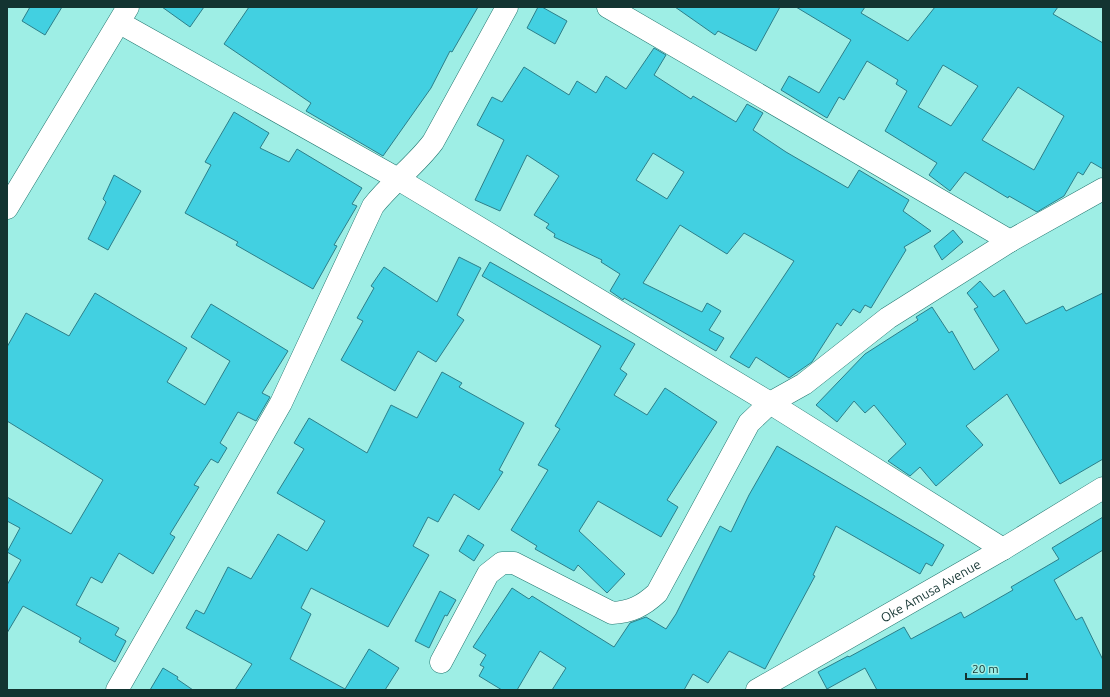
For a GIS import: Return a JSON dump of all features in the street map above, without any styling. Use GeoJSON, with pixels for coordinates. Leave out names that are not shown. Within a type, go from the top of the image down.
{"type":"FeatureCollection","features":[{"type":"Feature","properties":{"kind":"street"},"geometry":{"type":"LineString","coordinates":[[117,690],[281,403],[373,206],[384,192],[421,159],[433,142],[507,7]]}},
{"type":"Feature","properties":{"kind":"street"},"geometry":{"type":"LineString","coordinates":[[608,7],[1010,242]]}},
{"type":"Feature","properties":{"kind":"street"},"geometry":{"type":"LineString","coordinates":[[7,208],[124,15],[770,402],[1003,549]]}},
{"type":"Feature","properties":{"kind":"street"},"geometry":{"type":"LineString","coordinates":[[441,662],[488,574],[502,563],[514,563],[612,613],[627,612],[645,604],[657,593],[749,423],[770,402],[804,384],[888,318],[1010,242],[1103,189]]}},
{"type":"Feature","properties":{"kind":"street","name":"Oke Amusa Avenue"},"geometry":{"type":"LineString","coordinates":[[757,690],[1003,549],[1103,488]]}},
{"type":"Feature","properties":{"kind":"building"},"geometry":{"type":"Polygon","coordinates":[[[30,7],[62,7],[45,35],[22,21],[30,7]]]}},
{"type":"Feature","properties":{"kind":"building"},"geometry":{"type":"Polygon","coordinates":[[[162,7],[204,7],[190,27],[162,7]]]}},
{"type":"Feature","properties":{"kind":"building"},"geometry":{"type":"Polygon","coordinates":[[[249,7],[478,7],[452,52],[450,51],[431,88],[383,156],[306,111],[311,103],[224,44],[249,7]]]}},
{"type":"Feature","properties":{"kind":"building"},"geometry":{"type":"Polygon","coordinates":[[[538,7],[542,7],[567,21],[555,44],[527,28],[538,7]]]}},
{"type":"Feature","properties":{"kind":"building"},"geometry":{"type":"Polygon","coordinates":[[[675,7],[780,7],[756,51],[718,31],[715,35],[675,7]]]}},
{"type":"Feature","properties":{"kind":"building"},"geometry":{"type":"Polygon","coordinates":[[[796,7],[865,7],[861,13],[908,41],[935,7],[1058,7],[1053,14],[1103,43],[1103,169],[1091,162],[1083,175],[1078,172],[1064,196],[1037,212],[1009,196],[1008,198],[965,172],[950,191],[929,175],[937,163],[885,131],[907,91],[896,84],[898,80],[867,61],[844,100],[839,97],[827,118],[781,90],[789,76],[819,93],[851,40],[796,7]],[[943,65],[918,107],[951,126],[978,86],[943,65]],[[1018,87],[982,140],[1034,170],[1064,116],[1018,87]]]}},
{"type":"Feature","properties":{"kind":"building"},"geometry":{"type":"Polygon","coordinates":[[[654,48],[666,55],[654,75],[691,99],[693,96],[736,122],[747,104],[763,113],[753,130],[786,152],[848,188],[859,170],[909,200],[903,211],[931,231],[904,247],[906,250],[871,308],[865,305],[860,313],[853,309],[841,326],[837,323],[812,362],[789,378],[756,357],[749,368],[730,357],[794,261],[744,233],[727,254],[680,225],[643,283],[702,312],[707,303],[721,311],[709,330],[724,338],[716,351],[624,298],[623,300],[610,291],[620,274],[601,262],[602,260],[554,237],[555,234],[546,228],[549,224],[534,215],[559,176],[527,155],[500,211],[475,200],[504,140],[477,125],[492,97],[502,102],[524,67],[569,95],[577,81],[596,93],[606,76],[626,89],[654,48]],[[653,153],[636,180],[667,199],[684,172],[653,153]]]}},
{"type":"Feature","properties":{"kind":"building"},"geometry":{"type":"Polygon","coordinates":[[[234,112],[269,133],[260,148],[289,162],[297,149],[362,188],[352,204],[357,206],[334,245],[337,246],[313,289],[236,245],[238,242],[185,213],[211,165],[205,162],[234,112]]]}},
{"type":"Feature","properties":{"kind":"building"},"geometry":{"type":"Polygon","coordinates":[[[114,175],[141,191],[108,250],[88,239],[106,202],[103,199],[114,175]]]}},
{"type":"Feature","properties":{"kind":"building"},"geometry":{"type":"Polygon","coordinates":[[[953,230],[963,242],[942,260],[934,246],[953,230]]]}},
{"type":"Feature","properties":{"kind":"building"},"geometry":{"type":"Polygon","coordinates":[[[459,257],[481,268],[457,315],[464,320],[436,362],[418,351],[395,391],[341,360],[363,321],[357,318],[374,288],[371,286],[384,267],[437,302],[459,257]]]}},
{"type":"Feature","properties":{"kind":"building"},"geometry":{"type":"Polygon","coordinates":[[[490,262],[635,344],[620,369],[627,374],[614,395],[647,415],[665,388],[717,422],[667,500],[678,507],[661,537],[598,501],[579,531],[625,574],[607,593],[578,565],[574,571],[535,549],[537,546],[511,530],[548,470],[538,465],[560,429],[555,426],[601,346],[482,276],[490,262]]]}},
{"type":"Feature","properties":{"kind":"building"},"geometry":{"type":"Polygon","coordinates":[[[980,281],[994,297],[1004,290],[1026,324],[1063,306],[1066,311],[1103,293],[1103,459],[1060,484],[1007,394],[966,426],[983,445],[936,486],[920,467],[910,476],[888,461],[906,444],[874,405],[865,413],[854,401],[837,422],[816,405],[865,354],[918,320],[916,317],[932,307],[949,333],[952,331],[974,370],[999,350],[974,309],[978,307],[967,293],[980,281]]]}},
{"type":"Feature","properties":{"kind":"building"},"geometry":{"type":"Polygon","coordinates":[[[95,293],[187,348],[167,382],[205,405],[230,361],[191,337],[211,304],[288,351],[262,393],[270,397],[256,421],[238,412],[220,443],[227,448],[218,463],[211,459],[194,485],[199,487],[170,534],[175,537],[153,574],[119,553],[102,583],[91,577],[76,605],[119,628],[115,635],[126,641],[115,662],[79,642],[81,638],[23,606],[7,633],[7,585],[21,560],[7,552],[20,528],[7,521],[7,497],[71,534],[103,480],[7,421],[7,347],[26,313],[69,336],[95,293]]]}},
{"type":"Feature","properties":{"kind":"building"},"geometry":{"type":"Polygon","coordinates":[[[442,372],[462,383],[459,387],[524,423],[499,470],[503,472],[479,510],[454,494],[438,522],[428,517],[413,546],[429,555],[388,627],[311,588],[301,608],[311,614],[290,659],[345,689],[369,649],[399,668],[385,690],[235,690],[252,664],[186,628],[196,610],[204,614],[228,567],[251,579],[278,534],[307,551],[325,521],[277,493],[304,449],[294,443],[309,418],[367,453],[391,405],[417,418],[442,372]]]}},
{"type":"Feature","properties":{"kind":"building"},"geometry":{"type":"Polygon","coordinates":[[[777,446],[944,545],[932,566],[926,563],[920,574],[836,526],[813,575],[815,576],[765,669],[729,651],[708,683],[693,674],[684,690],[552,690],[566,668],[540,651],[517,690],[502,690],[479,676],[484,667],[480,665],[486,655],[473,647],[512,588],[529,599],[532,596],[614,647],[630,623],[646,617],[666,629],[676,614],[720,526],[731,532],[749,495],[777,446]]]}},
{"type":"Feature","properties":{"kind":"building"},"geometry":{"type":"Polygon","coordinates":[[[1103,517],[1103,550],[1054,580],[1076,620],[1082,617],[1103,660],[1103,690],[877,690],[865,668],[827,689],[818,672],[904,627],[911,639],[961,612],[964,618],[1013,590],[1011,587],[1059,559],[1052,548],[1103,517]]]}},
{"type":"Feature","properties":{"kind":"building"},"geometry":{"type":"Polygon","coordinates":[[[468,535],[484,545],[474,561],[459,551],[468,535]]]}},
{"type":"Feature","properties":{"kind":"building"},"geometry":{"type":"Polygon","coordinates":[[[440,591],[456,600],[447,616],[445,615],[429,648],[415,641],[440,591]]]}},
{"type":"Feature","properties":{"kind":"building"},"geometry":{"type":"Polygon","coordinates":[[[163,668],[178,677],[177,679],[193,690],[150,690],[163,668]]]}}]}
